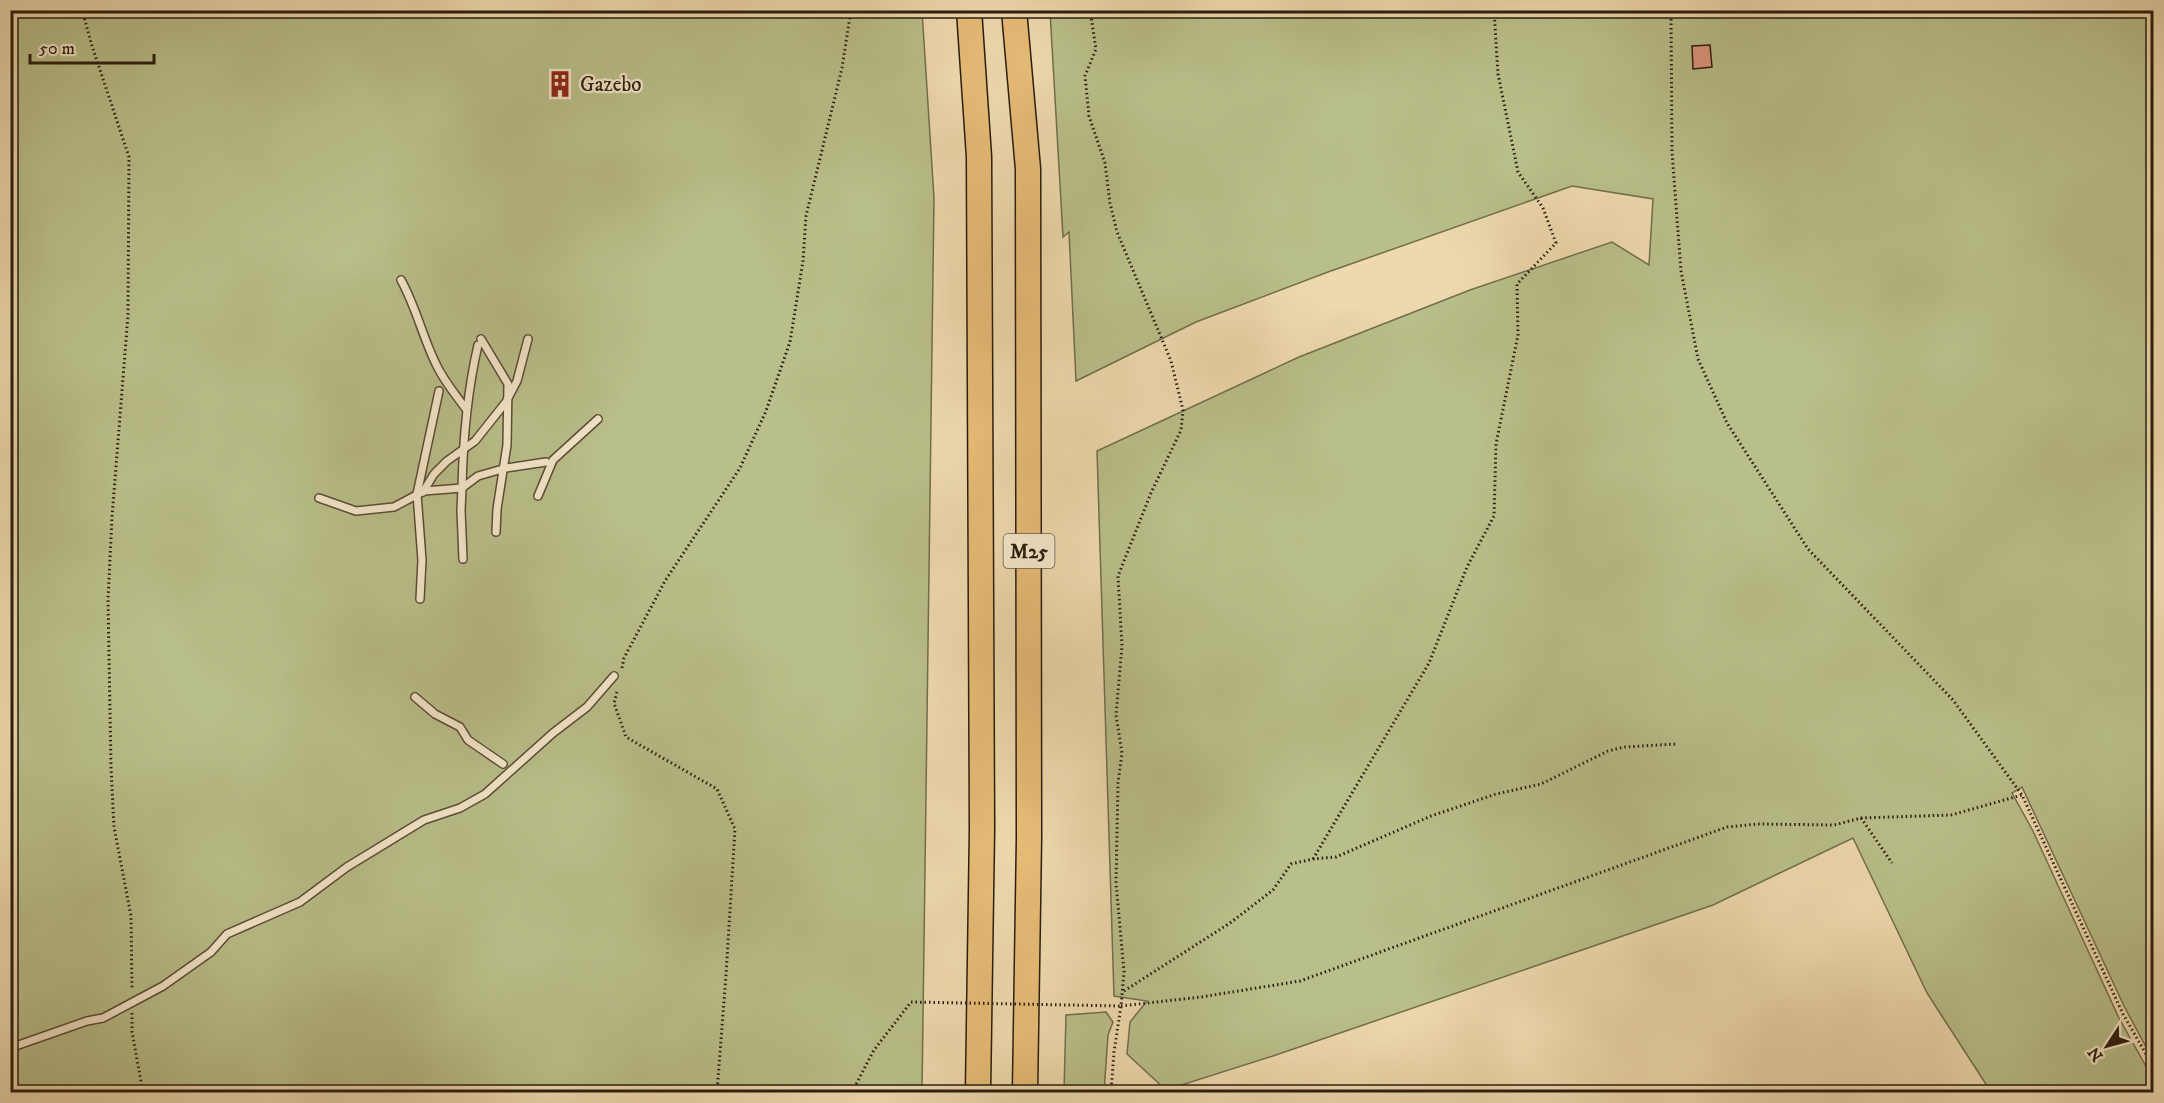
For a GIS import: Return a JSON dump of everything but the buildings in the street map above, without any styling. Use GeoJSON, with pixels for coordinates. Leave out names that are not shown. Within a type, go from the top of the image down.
{"type":"FeatureCollection","features":[{"type":"Feature","properties":{"kind":"highway","name":"M25"},"geometry":{"type":"LineString","coordinates":[[969,10],[979,157],[982,829],[978,1092]]}},
{"type":"Feature","properties":{"kind":"highway","name":"M25"},"geometry":{"type":"LineString","coordinates":[[1014,10],[1028,169],[1029,838],[1024,1092]]}},
{"type":"Feature","properties":{"kind":"lane"},"geometry":{"type":"LineString","coordinates":[[401,280],[413,302],[435,362],[448,386],[466,409]]}},
{"type":"Feature","properties":{"kind":"lane"},"geometry":{"type":"LineString","coordinates":[[420,496],[434,474],[475,441],[506,402],[517,381],[528,339]]}},
{"type":"Feature","properties":{"kind":"lane"},"geometry":{"type":"LineString","coordinates":[[464,560],[461,510],[466,409],[480,342],[508,384],[504,469],[497,509],[496,532]]}},
{"type":"Feature","properties":{"kind":"lane"},"geometry":{"type":"LineString","coordinates":[[420,599],[422,560],[420,496],[439,391]]}},
{"type":"Feature","properties":{"kind":"lane"},"geometry":{"type":"LineString","coordinates":[[538,496],[553,460],[598,419]]}},
{"type":"Feature","properties":{"kind":"lane"},"geometry":{"type":"LineString","coordinates":[[319,498],[356,510],[393,507],[420,496],[462,488],[478,476],[546,462]]}},
{"type":"Feature","properties":{"kind":"lane"},"geometry":{"type":"LineString","coordinates":[[10,1048],[87,1021],[103,1018],[163,986],[211,952],[227,934],[300,902],[347,867],[424,820],[459,808],[485,794],[587,707],[614,676]]}},
{"type":"Feature","properties":{"kind":"lane"},"geometry":{"type":"LineString","coordinates":[[415,697],[435,714],[460,727],[468,740],[503,764]]}},
{"type":"Feature","properties":{"kind":"path"},"geometry":{"type":"LineString","coordinates":[[82,10],[129,157],[129,315],[112,518],[108,600],[114,827],[131,916],[132,1032],[143,1092]]}},
{"type":"Feature","properties":{"kind":"path"},"geometry":{"type":"LineString","coordinates":[[621,669],[624,658],[664,581],[740,468],[773,391],[790,342],[803,261],[806,216],[843,68],[851,10]]}},
{"type":"Feature","properties":{"kind":"path"},"geometry":{"type":"LineString","coordinates":[[1090,10],[1096,49],[1085,76],[1089,116],[1105,163],[1110,203],[1117,232],[1171,361],[1183,410],[1181,430],[1151,493],[1118,576],[1122,645],[1116,715],[1122,753],[1118,783],[1116,883],[1124,972],[1111,1092]]}},
{"type":"Feature","properties":{"kind":"path"},"geometry":{"type":"LineString","coordinates":[[1313,859],[1429,663],[1467,567],[1494,516],[1496,444],[1518,335],[1517,284],[1556,243],[1543,208],[1518,172],[1498,74],[1494,10]]}},
{"type":"Feature","properties":{"kind":"path"},"geometry":{"type":"LineString","coordinates":[[1671,10],[1672,152],[1681,271],[1698,359],[1727,423],[1808,549],[1953,700],[2022,795],[2123,1014],[2154,1068]]}},
{"type":"Feature","properties":{"kind":"path"},"geometry":{"type":"LineString","coordinates":[[617,692],[614,704],[626,737],[717,789],[735,830],[717,1092]]}},
{"type":"Feature","properties":{"kind":"path"},"geometry":{"type":"LineString","coordinates":[[1123,991],[1230,923],[1273,890],[1291,864],[1336,857],[1431,816],[1496,794],[1541,784],[1608,751],[1624,747],[1676,744]]}},
{"type":"Feature","properties":{"kind":"path"},"geometry":{"type":"LineString","coordinates":[[852,1092],[874,1050],[911,1002],[1121,1006],[1201,997],[1300,981],[1727,827],[1758,824],[1834,825],[1861,819],[1951,815],[2022,795]]}},
{"type":"Feature","properties":{"kind":"path"},"geometry":{"type":"LineString","coordinates":[[1861,819],[1892,863]]}},
{"type":"Feature","properties":{"kind":"green space"},"geometry":{"type":"Polygon","coordinates":[[[10,11],[922,11],[934,198],[922,1092],[11,1092],[10,11]]]}},
{"type":"Feature","properties":{"kind":"green space"},"geometry":{"type":"Polygon","coordinates":[[[1050,11],[2153,11],[2153,1060],[2124,1006],[2022,787],[2012,793],[2033,831],[2119,1018],[2153,1079],[2153,1092],[1991,1092],[1927,993],[1853,838],[1713,905],[1273,1056],[1166,1090],[1127,1054],[1130,1022],[1147,1001],[1114,996],[1097,451],[1299,357],[1470,290],[1612,242],[1649,265],[1653,199],[1572,186],[1328,272],[1196,322],[1076,381],[1069,232],[1063,237],[1050,11]]]}},
{"type":"Feature","properties":{"kind":"green space"},"geometry":{"type":"Polygon","coordinates":[[[1106,1012],[1113,1022],[1108,1035],[1104,1092],[1064,1092],[1066,1015],[1106,1012]]]}},
{"type":"Feature","properties":{"kind":"place","name":"Gazebo"},"geometry":{"type":"Point","coordinates":[560,84]}}]}
